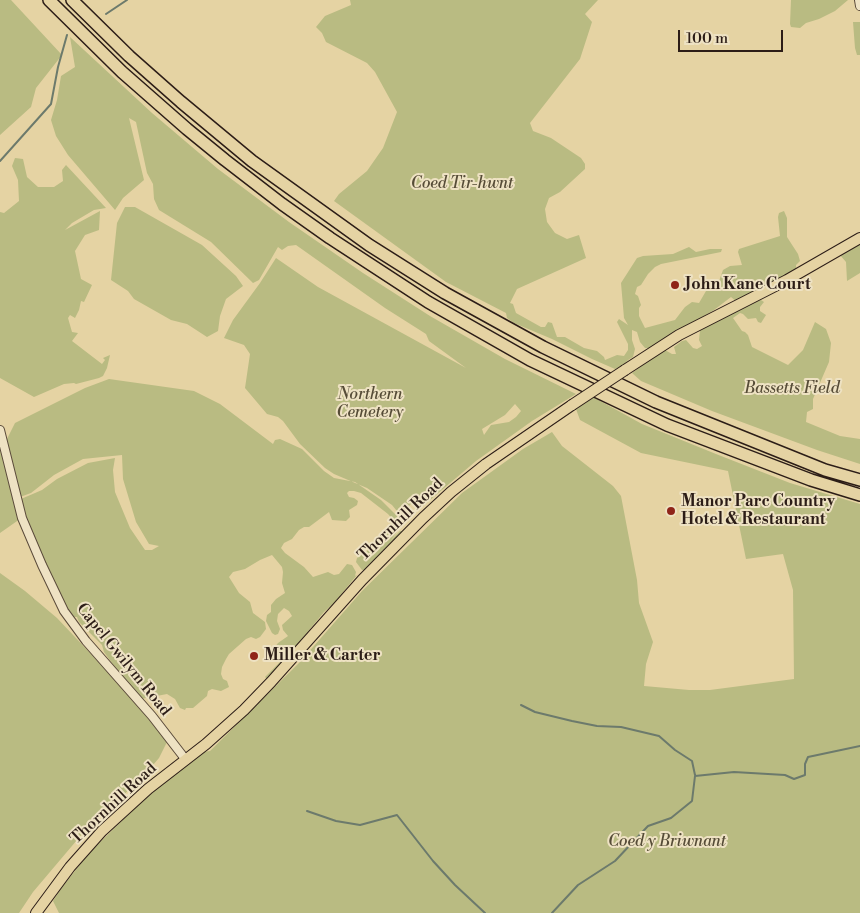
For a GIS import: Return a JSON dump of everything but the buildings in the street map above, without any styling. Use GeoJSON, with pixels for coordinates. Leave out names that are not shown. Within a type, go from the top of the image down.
{"type":"FeatureCollection","features":[{"type":"Feature","properties":{"kind":"highway"},"geometry":{"type":"LineString","coordinates":[[49,0],[122,72],[225,160],[330,238],[428,302],[530,360],[668,425],[811,480],[860,495]]}},
{"type":"Feature","properties":{"kind":"highway"},"geometry":{"type":"LineString","coordinates":[[72,0],[129,56],[252,161],[356,236],[445,293],[543,347],[656,402],[825,470],[860,480]]}},
{"type":"Feature","properties":{"kind":"main road","name":"Thornhill Road"},"geometry":{"type":"LineString","coordinates":[[36,913],[70,867],[102,831],[148,789],[186,760],[244,710],[355,587],[440,502],[500,454],[679,335],[787,280],[860,238]]}},
{"type":"Feature","properties":{"kind":"street"},"geometry":{"type":"LineString","coordinates":[[859,0],[860,6]]}},
{"type":"Feature","properties":{"kind":"street","name":"Capel Gwilym Road"},"geometry":{"type":"LineString","coordinates":[[0,430],[22,518],[64,611],[81,635],[152,716],[186,760]]}},
{"type":"Feature","properties":{"kind":"green space"},"geometry":{"type":"Polygon","coordinates":[[[0,0],[11,0],[62,55],[36,88],[31,107],[0,135],[0,0]]]}},
{"type":"Feature","properties":{"kind":"green space","name":"Coed Tir-hwnt"},"geometry":{"type":"Polygon","coordinates":[[[350,0],[598,0],[585,14],[592,22],[580,59],[530,123],[533,131],[551,138],[581,158],[585,164],[585,169],[560,192],[549,198],[545,209],[547,222],[555,233],[567,239],[579,235],[586,258],[517,289],[510,303],[513,304],[516,313],[541,327],[545,327],[548,322],[552,323],[557,337],[565,337],[584,348],[597,351],[605,360],[617,355],[624,356],[628,350],[628,344],[617,322],[619,319],[628,325],[624,318],[621,283],[637,258],[673,254],[689,247],[696,252],[722,249],[721,252],[661,264],[655,267],[641,285],[637,287],[635,294],[638,296],[641,305],[639,316],[645,328],[675,320],[685,307],[692,302],[699,303],[706,291],[718,284],[723,270],[730,266],[742,265],[738,252],[739,249],[780,236],[778,217],[779,213],[784,211],[787,218],[787,237],[798,254],[800,261],[796,265],[796,271],[774,283],[768,283],[762,290],[737,302],[731,297],[714,310],[651,348],[645,348],[640,342],[637,332],[632,330],[632,340],[635,349],[633,357],[624,365],[615,369],[514,323],[507,318],[506,313],[446,282],[334,201],[339,194],[367,171],[383,148],[397,112],[375,72],[367,63],[326,42],[322,33],[316,27],[325,16],[351,5],[350,0]]]}},
{"type":"Feature","properties":{"kind":"green space"},"geometry":{"type":"Polygon","coordinates":[[[791,0],[848,0],[835,11],[806,23],[800,28],[791,27],[790,24],[791,0]]]}},
{"type":"Feature","properties":{"kind":"green space"},"geometry":{"type":"Polygon","coordinates":[[[853,22],[860,22],[860,55],[857,55],[855,48],[853,22]]]}},
{"type":"Feature","properties":{"kind":"green space","name":"Northern Cemetery"},"geometry":{"type":"Polygon","coordinates":[[[70,37],[152,113],[218,169],[289,222],[430,316],[505,359],[576,394],[532,421],[476,461],[423,506],[420,506],[414,500],[401,516],[392,505],[367,488],[334,474],[300,444],[283,421],[278,417],[267,414],[245,388],[250,354],[244,345],[224,338],[233,320],[276,258],[318,287],[466,368],[429,341],[426,334],[385,308],[296,245],[288,246],[282,250],[278,247],[259,280],[253,283],[211,242],[159,210],[154,199],[153,184],[147,173],[136,122],[129,118],[144,180],[123,198],[115,210],[68,155],[56,136],[51,120],[61,76],[75,67],[70,37]],[[515,404],[505,415],[482,429],[484,435],[491,425],[509,422],[521,411],[515,404]]]}},
{"type":"Feature","properties":{"kind":"green space"},"geometry":{"type":"Polygon","coordinates":[[[15,158],[23,159],[27,177],[38,187],[54,187],[63,181],[62,170],[66,165],[106,208],[94,210],[72,223],[65,230],[100,211],[99,230],[85,235],[75,251],[81,279],[92,285],[84,302],[81,301],[75,318],[70,315],[68,318],[72,332],[78,333],[72,341],[102,364],[105,360],[103,358],[110,355],[107,368],[103,376],[99,378],[76,384],[64,384],[34,397],[0,378],[0,212],[4,213],[19,201],[18,180],[12,166],[15,158]]]}},
{"type":"Feature","properties":{"kind":"green space"},"geometry":{"type":"Polygon","coordinates":[[[125,207],[135,207],[202,245],[236,276],[243,286],[226,299],[220,316],[218,331],[207,337],[187,324],[171,320],[134,299],[128,291],[111,280],[117,223],[125,207]]]}},
{"type":"Feature","properties":{"kind":"green space"},"geometry":{"type":"Polygon","coordinates":[[[860,242],[860,273],[847,281],[846,262],[840,255],[860,242]]]}},
{"type":"Feature","properties":{"kind":"green space","name":"Bassetts Field"},"geometry":{"type":"Polygon","coordinates":[[[761,300],[764,302],[760,307],[760,311],[766,315],[761,323],[756,318],[748,319],[740,313],[733,318],[742,331],[748,335],[752,347],[788,365],[803,350],[815,322],[826,329],[831,343],[829,362],[813,399],[813,409],[807,412],[806,422],[840,436],[860,439],[860,464],[712,411],[641,381],[632,373],[665,350],[676,354],[674,347],[682,341],[686,340],[693,348],[697,349],[702,346],[699,340],[700,330],[761,300]]]}},
{"type":"Feature","properties":{"kind":"green space"},"geometry":{"type":"Polygon","coordinates":[[[109,379],[194,391],[220,404],[273,444],[275,440],[280,439],[302,449],[324,471],[334,478],[355,482],[381,500],[398,517],[402,524],[391,540],[400,531],[403,531],[365,570],[362,570],[356,562],[357,558],[367,551],[395,522],[388,514],[361,493],[349,491],[347,493],[349,497],[358,501],[357,505],[349,510],[350,517],[346,521],[332,520],[329,512],[309,527],[299,530],[292,539],[284,543],[281,548],[285,553],[304,567],[313,577],[328,572],[334,575],[339,574],[347,564],[352,565],[356,572],[355,576],[357,575],[268,680],[265,677],[283,659],[276,659],[274,656],[275,647],[288,636],[283,630],[282,625],[292,616],[284,608],[278,614],[277,621],[280,629],[278,634],[275,635],[266,621],[267,615],[271,612],[271,605],[285,593],[282,583],[282,567],[272,555],[245,569],[233,572],[229,577],[239,593],[250,602],[253,613],[265,622],[266,629],[260,637],[246,639],[229,654],[222,667],[221,674],[229,687],[221,691],[212,689],[208,691],[207,696],[193,708],[186,708],[185,710],[180,708],[175,699],[167,694],[141,699],[116,669],[104,652],[102,645],[79,622],[77,617],[72,617],[27,522],[21,499],[42,490],[57,479],[88,463],[115,458],[113,470],[115,492],[130,528],[145,550],[152,550],[159,546],[149,544],[136,522],[123,479],[122,455],[83,459],[54,475],[31,493],[20,497],[6,441],[15,423],[85,388],[109,379]]]}},
{"type":"Feature","properties":{"kind":"green space","name":"Coed y Briwnant"},"geometry":{"type":"Polygon","coordinates":[[[593,397],[642,424],[716,454],[790,483],[860,504],[860,913],[59,913],[53,901],[60,890],[89,853],[131,812],[202,752],[210,751],[299,663],[362,591],[462,493],[523,449],[552,432],[562,446],[613,486],[621,496],[637,580],[639,603],[653,642],[646,664],[644,686],[710,690],[794,679],[793,590],[783,554],[746,559],[728,471],[641,453],[580,420],[576,409],[593,397]]]}},
{"type":"Feature","properties":{"kind":"green space"},"geometry":{"type":"Polygon","coordinates":[[[0,441],[20,519],[0,533],[0,441]]]}},
{"type":"Feature","properties":{"kind":"green space"},"geometry":{"type":"Polygon","coordinates":[[[0,573],[57,618],[125,690],[167,742],[159,758],[141,779],[88,827],[33,892],[19,913],[0,913],[0,573]]]}},
{"type":"Feature","properties":{"kind":"waterway"},"geometry":{"type":"LineString","coordinates":[[106,14],[127,0]]}},
{"type":"Feature","properties":{"kind":"waterway"},"geometry":{"type":"LineString","coordinates":[[0,161],[51,104],[58,67],[67,35]]}},
{"type":"Feature","properties":{"kind":"waterway"},"geometry":{"type":"LineString","coordinates":[[521,705],[535,712],[572,721],[597,726],[621,727],[659,736],[692,761],[695,775]]}},
{"type":"Feature","properties":{"kind":"waterway"},"geometry":{"type":"LineString","coordinates":[[552,913],[578,885],[615,861],[648,826],[671,818],[692,801],[695,776],[734,772],[785,775],[794,779],[805,775],[805,764],[808,757],[860,746]]}},
{"type":"Feature","properties":{"kind":"waterway"},"geometry":{"type":"LineString","coordinates":[[307,811],[336,821],[360,825],[397,815],[433,861],[485,913]]}},
{"type":"Feature","properties":{"kind":"place","name":"John Kane Court"},"geometry":{"type":"Point","coordinates":[675,285]}},
{"type":"Feature","properties":{"kind":"place","name":"Manor Parc Country Hotel & Restaurant"},"geometry":{"type":"Point","coordinates":[671,511]}},
{"type":"Feature","properties":{"kind":"place","name":"Miller & Carter"},"geometry":{"type":"Point","coordinates":[254,656]}}]}
